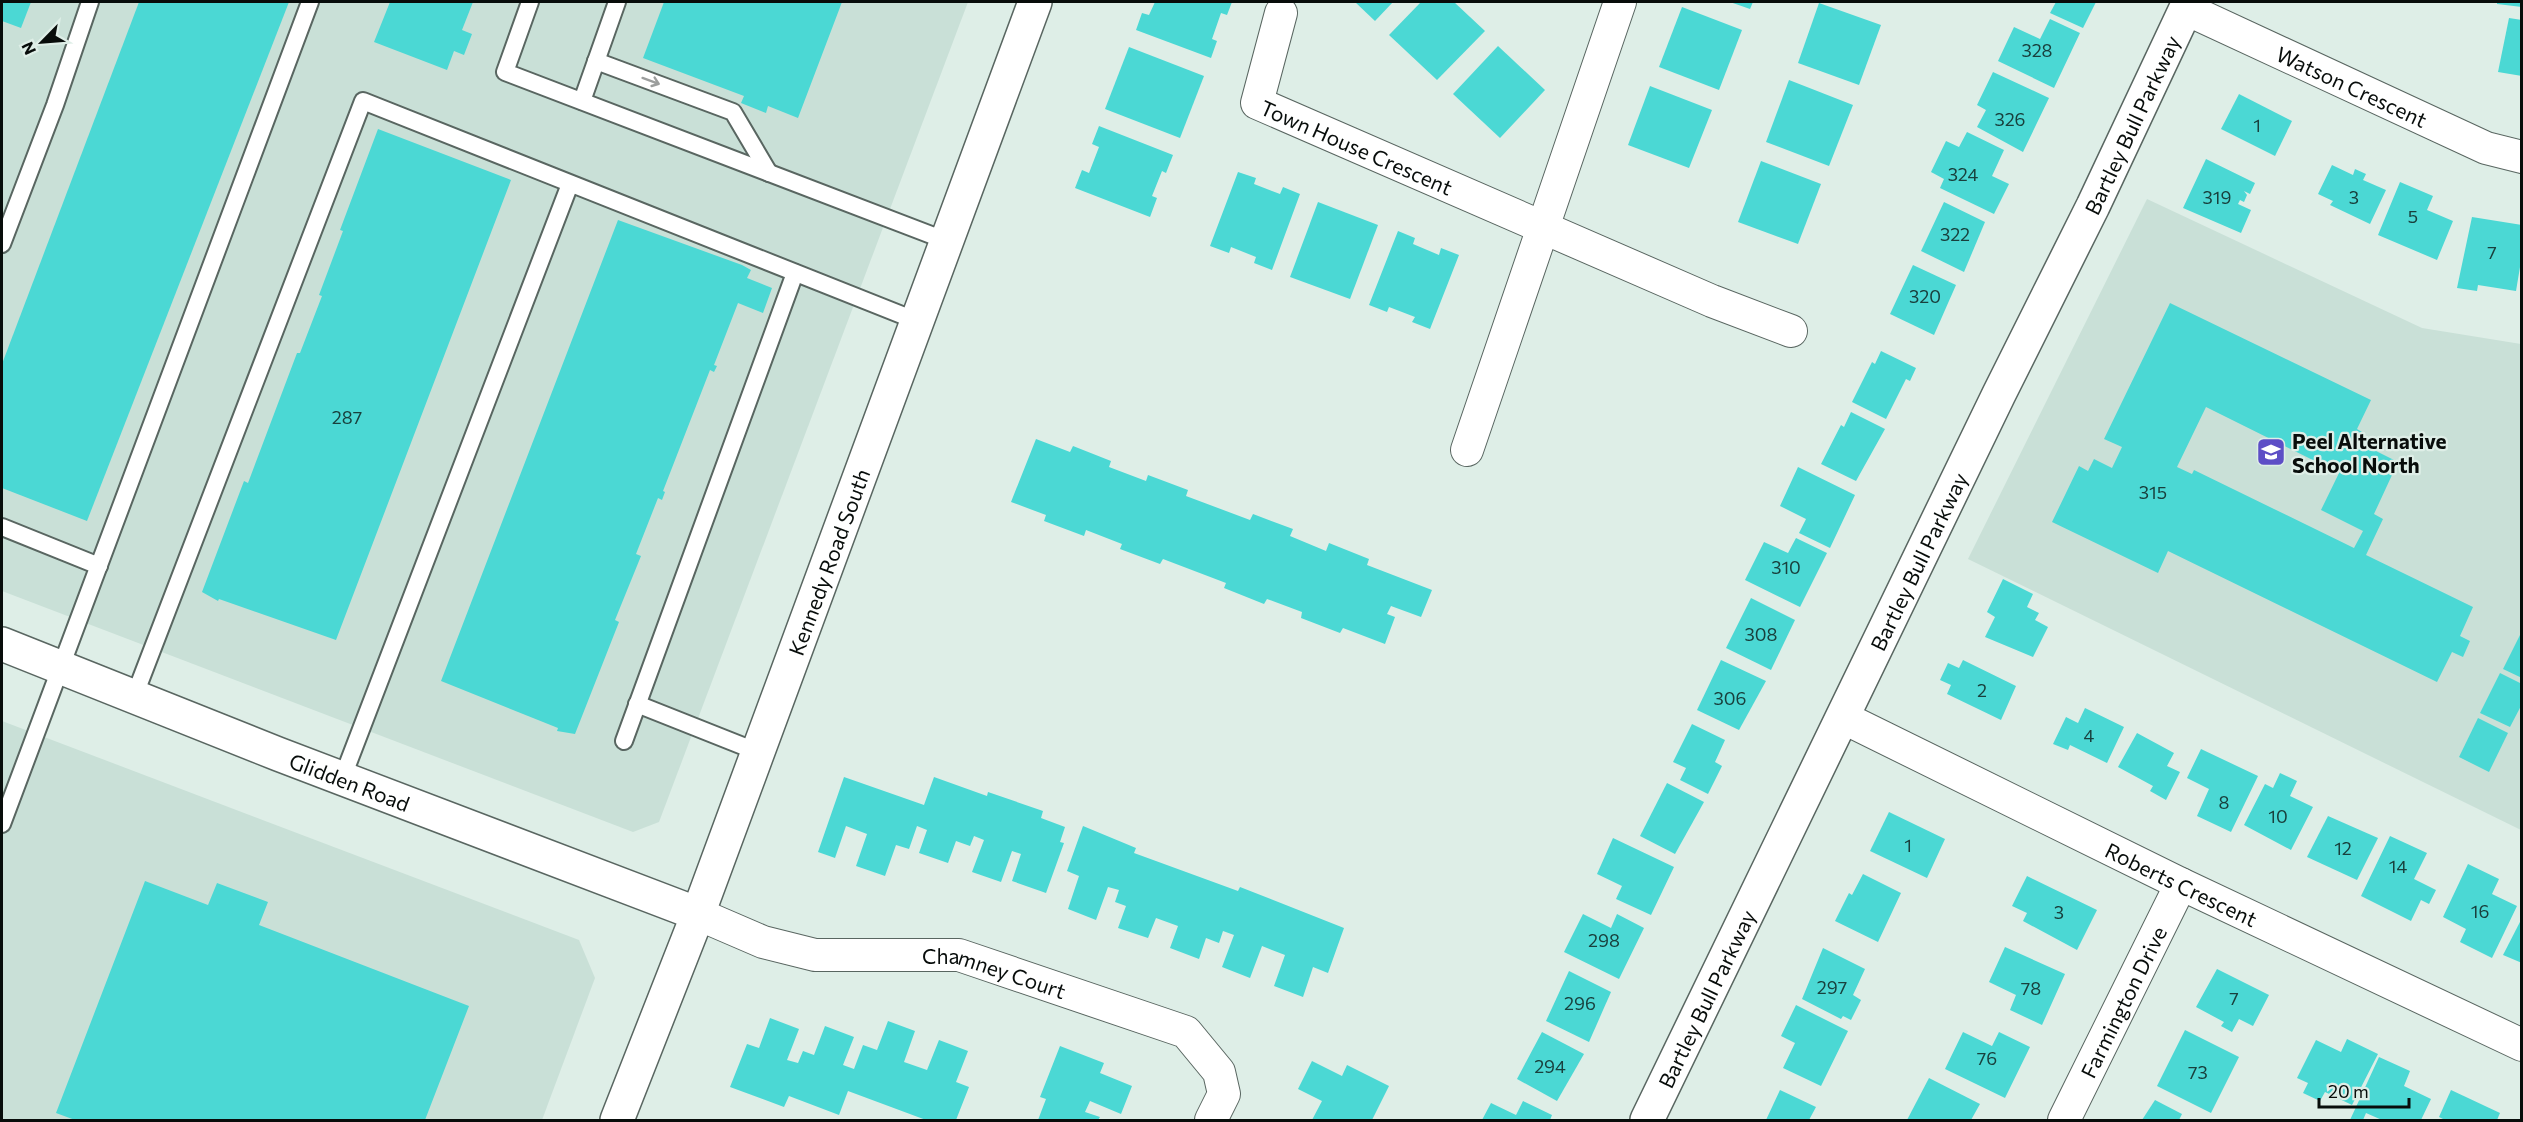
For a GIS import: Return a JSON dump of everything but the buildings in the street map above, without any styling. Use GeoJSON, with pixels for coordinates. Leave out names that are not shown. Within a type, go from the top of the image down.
{"type":"FeatureCollection","features":[{"type":"Feature","properties":{"kind":"street","name":"Kennedy Road South"},"geometry":{"type":"LineString","coordinates":[[616,1120],[698,914],[1035,2]]}},
{"type":"Feature","properties":{"kind":"street"},"geometry":{"type":"LineString","coordinates":[[1467,450],[1620,2]]}},
{"type":"Feature","properties":{"kind":"street","name":"Watson Crescent"},"geometry":{"type":"LineString","coordinates":[[2188,5],[2486,148],[2522,157]]}},
{"type":"Feature","properties":{"kind":"street","name":"Bartley Bull Parkway"},"geometry":{"type":"LineString","coordinates":[[1647,1120],[1844,718],[1999,394],[2093,206],[2188,5]]}},
{"type":"Feature","properties":{"kind":"street","name":"Town House Crescent"},"geometry":{"type":"LineString","coordinates":[[1281,13],[1257,103],[1712,301],[1791,331]]}},
{"type":"Feature","properties":{"kind":"street","name":"Glidden Road"},"geometry":{"type":"LineString","coordinates":[[2,644],[342,779],[698,914]]}},
{"type":"Feature","properties":{"kind":"street","name":"Roberts Crescent"},"geometry":{"type":"LineString","coordinates":[[1844,718],[2181,884],[2522,1045]]}},
{"type":"Feature","properties":{"kind":"street","name":"Farmington Drive"},"geometry":{"type":"LineString","coordinates":[[2064,1120],[2181,884]]}},
{"type":"Feature","properties":{"kind":"street","name":"Chamney Court"},"geometry":{"type":"LineString","coordinates":[[698,914],[763,942],[815,955],[959,955],[1186,1032],[1219,1072],[1224,1094],[1211,1120]]}},
{"type":"Feature","properties":{"kind":"lane"},"geometry":{"type":"LineString","coordinates":[[2,244],[55,105],[90,2]]}},
{"type":"Feature","properties":{"kind":"lane"},"geometry":{"type":"LineString","coordinates":[[2,824],[310,2]]}},
{"type":"Feature","properties":{"kind":"lane"},"geometry":{"type":"LineString","coordinates":[[530,2],[505,72],[947,241]]}},
{"type":"Feature","properties":{"kind":"lane"},"geometry":{"type":"LineString","coordinates":[[582,100],[616,2]]}},
{"type":"Feature","properties":{"kind":"lane"},"geometry":{"type":"LineString","coordinates":[[596,61],[733,112],[769,173]]}},
{"type":"Feature","properties":{"kind":"lane"},"geometry":{"type":"LineString","coordinates":[[134,697],[363,101],[917,321]]}},
{"type":"Feature","properties":{"kind":"lane"},"geometry":{"type":"LineString","coordinates":[[342,779],[570,184]]}},
{"type":"Feature","properties":{"kind":"lane"},"geometry":{"type":"LineString","coordinates":[[624,741],[795,273]]}},
{"type":"Feature","properties":{"kind":"lane"},"geometry":{"type":"LineString","coordinates":[[2,527],[99,566]]}},
{"type":"Feature","properties":{"kind":"lane"},"geometry":{"type":"LineString","coordinates":[[637,704],[758,752]]}},
{"type":"Feature","properties":{"kind":"shaded area"},"geometry":{"type":"Polygon","coordinates":[[[2,2],[968,2],[659,822],[633,832],[2,591],[2,2]]]}},
{"type":"Feature","properties":{"kind":"shaded area","name":"Peel Alternative School North"},"geometry":{"type":"Polygon","coordinates":[[[2147,199],[2422,328],[2521,344],[2521,830],[1968,559],[2147,199]]]}},
{"type":"Feature","properties":{"kind":"shaded area"},"geometry":{"type":"Polygon","coordinates":[[[2,721],[579,940],[595,978],[542,1120],[2,1120],[2,721]]]}},
{"type":"Feature","properties":{"kind":"place","name":"Peel Alternative School North"},"geometry":{"type":"Point","coordinates":[2271,452]}}]}
